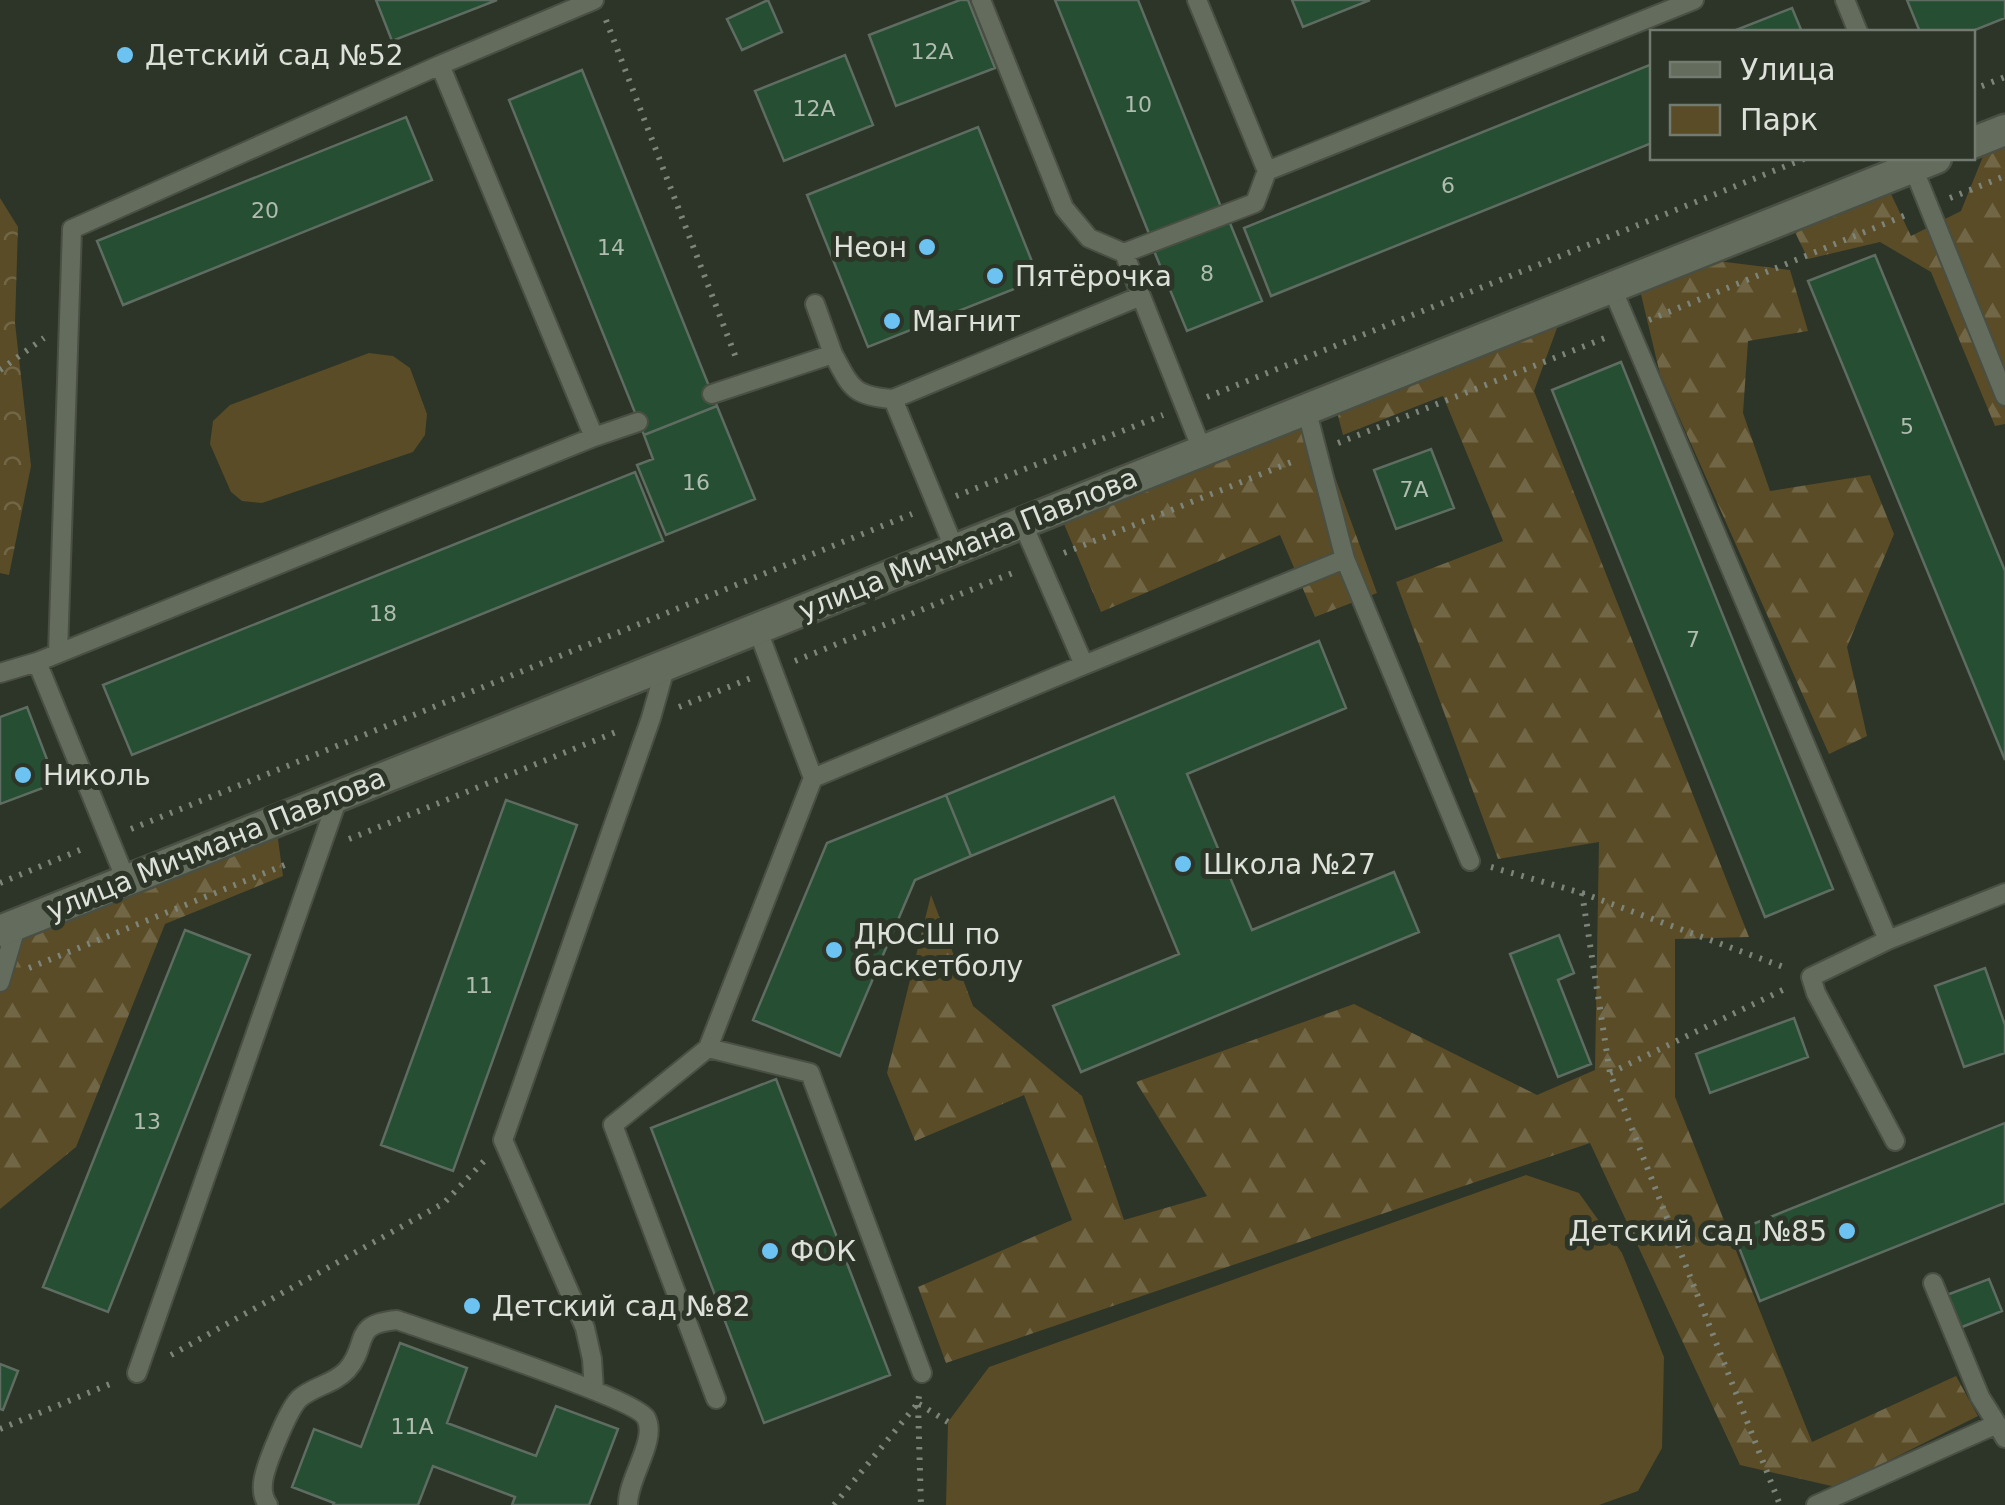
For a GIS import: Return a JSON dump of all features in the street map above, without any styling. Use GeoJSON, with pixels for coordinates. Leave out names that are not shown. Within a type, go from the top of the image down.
{"type":"FeatureCollection","features":[{"type":"Feature","properties":{"kind":"street"},"geometry":{"type":"LineString","coordinates":[[1975,142],[2005,130]]}},
{"type":"Feature","properties":{"kind":"street","name":"улица Мичмана Павлова"},"geometry":{"type":"LineString","coordinates":[[8,927],[1612,288],[1919,161]]}},
{"type":"Feature","properties":{"kind":"lane"},"geometry":{"type":"LineString","coordinates":[[58,653],[72,229],[594,0]]}},
{"type":"Feature","properties":{"kind":"lane"},"geometry":{"type":"LineString","coordinates":[[981,0],[1064,208],[1088,238],[1124,254],[1202,450]]}},
{"type":"Feature","properties":{"kind":"lane"},"geometry":{"type":"LineString","coordinates":[[1124,254],[1256,202],[1266,172],[1198,0]]}},
{"type":"Feature","properties":{"kind":"lane"},"geometry":{"type":"LineString","coordinates":[[1266,172],[1694,0]]}},
{"type":"Feature","properties":{"kind":"lane"},"geometry":{"type":"LineString","coordinates":[[1845,0],[1857,30]]}},
{"type":"Feature","properties":{"kind":"lane"},"geometry":{"type":"LineString","coordinates":[[440,66],[594,437]]}},
{"type":"Feature","properties":{"kind":"lane"},"geometry":{"type":"LineString","coordinates":[[1919,161],[1928,206],[2005,396]]}},
{"type":"Feature","properties":{"kind":"lane"},"geometry":{"type":"LineString","coordinates":[[1612,288],[1888,940]]}},
{"type":"Feature","properties":{"kind":"lane"},"geometry":{"type":"LineString","coordinates":[[814,304],[852,388],[874,398],[893,398],[1141,296]]}},
{"type":"Feature","properties":{"kind":"lane"},"geometry":{"type":"LineString","coordinates":[[712,394],[834,354]]}},
{"type":"Feature","properties":{"kind":"lane"},"geometry":{"type":"LineString","coordinates":[[893,398],[955,550]]}},
{"type":"Feature","properties":{"kind":"lane"},"geometry":{"type":"LineString","coordinates":[[1306,408],[1346,559],[1470,861]]}},
{"type":"Feature","properties":{"kind":"lane"},"geometry":{"type":"LineString","coordinates":[[0,673],[37,662],[638,422]]}},
{"type":"Feature","properties":{"kind":"lane"},"geometry":{"type":"LineString","coordinates":[[1022,522],[1084,665]]}},
{"type":"Feature","properties":{"kind":"lane"},"geometry":{"type":"LineString","coordinates":[[813,778],[1346,559]]}},
{"type":"Feature","properties":{"kind":"lane"},"geometry":{"type":"LineString","coordinates":[[716,1399],[612,1124],[708,1048],[813,778],[757,628]]}},
{"type":"Feature","properties":{"kind":"lane"},"geometry":{"type":"LineString","coordinates":[[37,662],[126,880]]}},
{"type":"Feature","properties":{"kind":"lane"},"geometry":{"type":"LineString","coordinates":[[594,1390],[586,1328],[503,1140],[651,718],[666,665]]}},
{"type":"Feature","properties":{"kind":"lane"},"geometry":{"type":"LineString","coordinates":[[138,1373],[339,795]]}},
{"type":"Feature","properties":{"kind":"lane"},"geometry":{"type":"LineString","coordinates":[[1896,1141],[1811,977],[1888,940],[2005,893]]}},
{"type":"Feature","properties":{"kind":"lane"},"geometry":{"type":"LineString","coordinates":[[0,980],[8,927]]}},
{"type":"Feature","properties":{"kind":"lane"},"geometry":{"type":"LineString","coordinates":[[708,1048],[810,1073],[922,1373]]}},
{"type":"Feature","properties":{"kind":"lane"},"geometry":{"type":"LineString","coordinates":[[1816,1505],[2001,1431],[1980,1397],[1933,1284]]}},
{"type":"Feature","properties":{"kind":"lane"},"geometry":{"type":"LineString","coordinates":[[268,1505],[263,1479],[290,1408],[301,1396],[349,1368],[367,1330],[376,1322],[397,1320],[636,1408],[646,1417],[650,1434],[627,1493],[628,1505]]}},
{"type":"Feature","properties":{"kind":"path"},"geometry":{"type":"LineString","coordinates":[[606,18],[746,384]]}},
{"type":"Feature","properties":{"kind":"path"},"geometry":{"type":"LineString","coordinates":[[1975,89],[2005,77]]}},
{"type":"Feature","properties":{"kind":"path"},"geometry":{"type":"LineString","coordinates":[[0,883],[1801,160]]}},
{"type":"Feature","properties":{"kind":"path"},"geometry":{"type":"LineString","coordinates":[[0,980],[2005,176]]}},
{"type":"Feature","properties":{"kind":"path"},"geometry":{"type":"LineString","coordinates":[[0,370],[69,320]]}},
{"type":"Feature","properties":{"kind":"path"},"geometry":{"type":"LineString","coordinates":[[1470,861],[1582,893],[1811,977]]}},
{"type":"Feature","properties":{"kind":"path"},"geometry":{"type":"LineString","coordinates":[[1582,893],[1610,1073],[1780,1505]]}},
{"type":"Feature","properties":{"kind":"path"},"geometry":{"type":"LineString","coordinates":[[1610,1073],[1811,977]]}},
{"type":"Feature","properties":{"kind":"path"},"geometry":{"type":"LineString","coordinates":[[0,1429],[138,1373],[444,1203],[503,1140]]}},
{"type":"Feature","properties":{"kind":"path"},"geometry":{"type":"LineString","coordinates":[[921,1505],[918,1404],[922,1373]]}},
{"type":"Feature","properties":{"kind":"path"},"geometry":{"type":"LineString","coordinates":[[918,1404],[948,1422]]}},
{"type":"Feature","properties":{"kind":"path"},"geometry":{"type":"LineString","coordinates":[[834,1505],[918,1404]]}},
{"type":"Feature","properties":{"kind":"green space"},"geometry":{"type":"Polygon","coordinates":[[[2005,145],[2005,424],[1995,426],[1931,272],[1880,242],[1808,259],[1793,228],[1891,194],[1911,236],[1961,211],[1984,154],[2005,145]]]}},
{"type":"Feature","properties":{"kind":"green space"},"geometry":{"type":"Polygon","coordinates":[[[0,198],[18,227],[15,323],[31,466],[9,575],[0,573],[0,198]]]}},
{"type":"Feature","properties":{"kind":"green space"},"geometry":{"type":"Polygon","coordinates":[[[1709,260],[1790,270],[1808,331],[1748,341],[1743,413],[1770,491],[1870,475],[1894,534],[1847,647],[1867,736],[1829,754],[1660,374],[1639,286],[1709,260]]]}},
{"type":"Feature","properties":{"kind":"green space"},"geometry":{"type":"Polygon","coordinates":[[[1561,317],[1534,391],[1749,937],[1675,939],[1675,1097],[1812,1442],[1956,1376],[1978,1416],[1836,1487],[1740,1465],[1590,1143],[946,1363],[918,1287],[1072,1220],[1024,1095],[915,1141],[887,1073],[931,895],[973,1006],[1082,1096],[1124,1220],[1207,1196],[1136,1082],[1354,1004],[1537,1095],[1595,1070],[1599,842],[1498,859],[1396,582],[1503,541],[1443,396],[1343,435],[1337,412],[1561,317]]]}},
{"type":"Feature","properties":{"kind":"green space"},"geometry":{"type":"Polygon","coordinates":[[[369,353],[393,356],[410,368],[427,414],[425,435],[413,452],[262,503],[242,501],[231,492],[210,444],[213,421],[230,405],[369,353]]]}},
{"type":"Feature","properties":{"kind":"green space"},"geometry":{"type":"Polygon","coordinates":[[[1315,422],[1377,593],[1315,617],[1280,535],[1101,612],[1064,524],[1315,422]]]}},
{"type":"Feature","properties":{"kind":"green space"},"geometry":{"type":"Polygon","coordinates":[[[277,832],[283,876],[165,924],[76,1147],[0,1209],[0,942],[277,832]]]}},
{"type":"Feature","properties":{"kind":"green space"},"geometry":{"type":"Polygon","coordinates":[[[1526,1175],[1579,1193],[1622,1253],[1664,1357],[1662,1448],[1638,1491],[1599,1505],[946,1505],[948,1422],[989,1367],[1526,1175]]]}},
{"type":"Feature","properties":{"kind":"building"},"geometry":{"type":"Polygon","coordinates":[[[376,0],[497,0],[392,41],[376,0]]]}},
{"type":"Feature","properties":{"kind":"building"},"geometry":{"type":"Polygon","coordinates":[[[768,0],[782,32],[742,50],[727,19],[768,0]]]}},
{"type":"Feature","properties":{"kind":"building"},"geometry":{"type":"Polygon","coordinates":[[[968,0],[995,68],[896,106],[869,35],[968,0]]]}},
{"type":"Feature","properties":{"kind":"building"},"geometry":{"type":"Polygon","coordinates":[[[1055,0],[1138,0],[1221,207],[1150,236],[1055,0]]]}},
{"type":"Feature","properties":{"kind":"building"},"geometry":{"type":"Polygon","coordinates":[[[1292,0],[1370,0],[1303,27],[1292,0]]]}},
{"type":"Feature","properties":{"kind":"building"},"geometry":{"type":"Polygon","coordinates":[[[1907,0],[2005,0],[2005,18],[1975,30],[1919,30],[1907,0]]]}},
{"type":"Feature","properties":{"kind":"building"},"geometry":{"type":"Polygon","coordinates":[[[1792,8],[1801,30],[1736,30],[1792,8]]]}},
{"type":"Feature","properties":{"kind":"building"},"geometry":{"type":"Polygon","coordinates":[[[845,55],[873,125],[784,161],[755,91],[845,55]]]}},
{"type":"Feature","properties":{"kind":"building"},"geometry":{"type":"Polygon","coordinates":[[[1650,65],[1650,144],[1271,296],[1244,228],[1650,65]]]}},
{"type":"Feature","properties":{"kind":"building"},"geometry":{"type":"Polygon","coordinates":[[[582,70],[717,406],[644,435],[509,100],[582,70]]]}},
{"type":"Feature","properties":{"kind":"building"},"geometry":{"type":"Polygon","coordinates":[[[406,117],[432,180],[123,305],[97,241],[406,117]]]}},
{"type":"Feature","properties":{"kind":"building"},"geometry":{"type":"Polygon","coordinates":[[[978,127],[1039,279],[868,347],[807,195],[978,127]]]}},
{"type":"Feature","properties":{"kind":"building"},"geometry":{"type":"Polygon","coordinates":[[[1227,216],[1262,301],[1187,331],[1152,246],[1227,216]]]}},
{"type":"Feature","properties":{"kind":"building"},"geometry":{"type":"Polygon","coordinates":[[[1875,255],[2005,571],[2005,760],[1808,281],[1875,255]]]}},
{"type":"Feature","properties":{"kind":"building"},"geometry":{"type":"Polygon","coordinates":[[[1621,362],[1833,889],[1765,917],[1552,390],[1621,362]]]}},
{"type":"Feature","properties":{"kind":"building"},"geometry":{"type":"Polygon","coordinates":[[[717,406],[755,499],[666,535],[637,465],[653,459],[644,435],[717,406]]]}},
{"type":"Feature","properties":{"kind":"building"},"geometry":{"type":"Polygon","coordinates":[[[1431,449],[1454,508],[1396,529],[1374,470],[1431,449]]]}},
{"type":"Feature","properties":{"kind":"building"},"geometry":{"type":"Polygon","coordinates":[[[635,472],[663,541],[132,755],[103,685],[635,472]]]}},
{"type":"Feature","properties":{"kind":"building","name":"Школа №27"},"geometry":{"type":"Polygon","coordinates":[[[1319,641],[1346,708],[1187,774],[1252,930],[1394,872],[1419,932],[1081,1072],[1053,1006],[1179,954],[1114,797],[971,856],[946,795],[1319,641]]]}},
{"type":"Feature","properties":{"kind":"building"},"geometry":{"type":"Polygon","coordinates":[[[27,707],[56,783],[0,804],[0,717],[27,707]]]}},
{"type":"Feature","properties":{"kind":"building","name":"ДЮСШ по баскетболу"},"geometry":{"type":"Polygon","coordinates":[[[946,795],[971,856],[915,880],[840,1056],[753,1020],[827,843],[946,795]]]}},
{"type":"Feature","properties":{"kind":"building"},"geometry":{"type":"Polygon","coordinates":[[[506,800],[577,825],[453,1171],[381,1145],[506,800]]]}},
{"type":"Feature","properties":{"kind":"building"},"geometry":{"type":"Polygon","coordinates":[[[185,930],[250,955],[108,1312],[43,1287],[185,930]]]}},
{"type":"Feature","properties":{"kind":"building"},"geometry":{"type":"Polygon","coordinates":[[[1559,935],[1574,973],[1558,980],[1591,1064],[1558,1077],[1510,954],[1559,935]]]}},
{"type":"Feature","properties":{"kind":"building"},"geometry":{"type":"Polygon","coordinates":[[[1985,968],[2005,1025],[2005,1053],[1964,1067],[1935,986],[1985,968]]]}},
{"type":"Feature","properties":{"kind":"building"},"geometry":{"type":"Polygon","coordinates":[[[1794,1018],[1808,1057],[1710,1093],[1696,1054],[1794,1018]]]}},
{"type":"Feature","properties":{"kind":"building","name":"ФОК"},"geometry":{"type":"Polygon","coordinates":[[[776,1079],[890,1375],[764,1423],[651,1128],[776,1079]]]}},
{"type":"Feature","properties":{"kind":"building"},"geometry":{"type":"Polygon","coordinates":[[[2005,1123],[2005,1203],[1760,1301],[1733,1232],[2005,1123]]]}},
{"type":"Feature","properties":{"kind":"building"},"geometry":{"type":"Polygon","coordinates":[[[1989,1279],[2002,1311],[1957,1329],[1944,1296],[1989,1279]]]}},
{"type":"Feature","properties":{"kind":"building"},"geometry":{"type":"Polygon","coordinates":[[[400,1343],[467,1368],[447,1423],[536,1456],[556,1406],[618,1429],[589,1505],[512,1505],[515,1497],[433,1466],[418,1505],[333,1505],[292,1487],[314,1429],[361,1447],[400,1343]]]}},
{"type":"Feature","properties":{"kind":"building"},"geometry":{"type":"Polygon","coordinates":[[[0,1364],[18,1371],[3,1410],[0,1409],[0,1364]]]}},
{"type":"Feature","properties":{"kind":"place","name":"Детский сад №52"},"geometry":{"type":"Point","coordinates":[125,55]}},
{"type":"Feature","properties":{"kind":"place","name":"Неон"},"geometry":{"type":"Point","coordinates":[927,247]}},
{"type":"Feature","properties":{"kind":"place","name":"Пятёрочка"},"geometry":{"type":"Point","coordinates":[995,276]}},
{"type":"Feature","properties":{"kind":"place","name":"Магнит"},"geometry":{"type":"Point","coordinates":[892,321]}},
{"type":"Feature","properties":{"kind":"place","name":"Николь"},"geometry":{"type":"Point","coordinates":[23,775]}},
{"type":"Feature","properties":{"kind":"place","name":"Школа №27"},"geometry":{"type":"Point","coordinates":[1183,864]}},
{"type":"Feature","properties":{"kind":"place","name":"ДЮСШ по баскетболу"},"geometry":{"type":"Point","coordinates":[834,950]}},
{"type":"Feature","properties":{"kind":"place","name":"Детский сад №85"},"geometry":{"type":"Point","coordinates":[1847,1231]}},
{"type":"Feature","properties":{"kind":"place","name":"ФОК"},"geometry":{"type":"Point","coordinates":[770,1251]}},
{"type":"Feature","properties":{"kind":"place","name":"Детский сад №82"},"geometry":{"type":"Point","coordinates":[472,1306]}}]}
